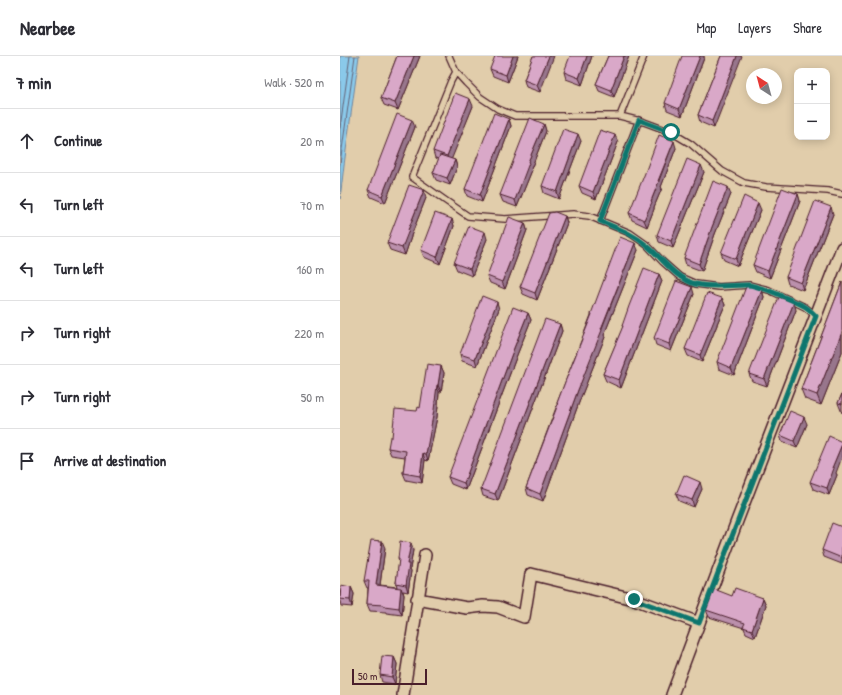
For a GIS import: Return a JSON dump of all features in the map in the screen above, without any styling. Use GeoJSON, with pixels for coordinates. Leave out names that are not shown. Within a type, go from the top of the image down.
{"type":"FeatureCollection","features":[{"type":"Feature","properties":{"kind":"street"},"geometry":{"type":"LineString","coordinates":[[672,695],[816,316],[838,269],[842,248]]}},
{"type":"Feature","properties":{"kind":"street"},"geometry":{"type":"LineString","coordinates":[[403,695],[425,555]]}},
{"type":"Feature","properties":{"kind":"street"},"geometry":{"type":"LineString","coordinates":[[417,599],[467,608],[484,606],[498,607],[524,617],[531,574],[634,599],[699,623]]}},
{"type":"Feature","properties":{"kind":"lane"},"geometry":{"type":"LineString","coordinates":[[449,56],[456,72],[480,97],[498,109],[515,116],[620,116],[639,120],[671,132],[691,144],[722,171],[744,183],[766,187],[828,191],[842,194]]}},
{"type":"Feature","properties":{"kind":"lane"},"geometry":{"type":"LineString","coordinates":[[620,116],[644,56]]}},
{"type":"Feature","properties":{"kind":"lane"},"geometry":{"type":"LineString","coordinates":[[456,72],[412,177],[468,216],[505,219],[573,214],[589,216],[630,233],[646,245],[680,277],[696,284],[719,287],[749,285],[769,290],[805,307],[816,316]]}},
{"type":"Feature","properties":{"kind":"lane"},"geometry":{"type":"LineString","coordinates":[[600,221],[639,120]]}},
{"type":"Feature","properties":{"kind":"water"},"geometry":{"type":"Polygon","coordinates":[[[340,56],[359,56],[340,199],[340,56]]]}},
{"type":"Feature","properties":{"kind":"building"},"geometry":{"type":"Polygon","coordinates":[[[397,56],[414,56],[395,103],[381,98],[397,56]]]}},
{"type":"Feature","properties":{"kind":"building"},"geometry":{"type":"Polygon","coordinates":[[[495,56],[513,56],[506,75],[490,69],[495,56]]]}},
{"type":"Feature","properties":{"kind":"building"},"geometry":{"type":"Polygon","coordinates":[[[533,56],[549,56],[537,85],[524,80],[533,56]]]}},
{"type":"Feature","properties":{"kind":"building"},"geometry":{"type":"Polygon","coordinates":[[[570,56],[587,56],[579,78],[564,72],[570,56]]]}},
{"type":"Feature","properties":{"kind":"building"},"geometry":{"type":"Polygon","coordinates":[[[608,56],[624,56],[611,90],[596,84],[608,56]]]}},
{"type":"Feature","properties":{"kind":"building"},"geometry":{"type":"Polygon","coordinates":[[[682,56],[700,56],[679,109],[665,103],[682,56]]]}},
{"type":"Feature","properties":{"kind":"building"},"geometry":{"type":"Polygon","coordinates":[[[721,56],[737,56],[712,121],[698,115],[721,56]]]}},
{"type":"Feature","properties":{"kind":"building"},"geometry":{"type":"Polygon","coordinates":[[[455,93],[470,99],[447,156],[433,151],[455,93]]]}},
{"type":"Feature","properties":{"kind":"building"},"geometry":{"type":"Polygon","coordinates":[[[494,113],[509,119],[480,195],[465,189],[494,113]]]}},
{"type":"Feature","properties":{"kind":"building"},"geometry":{"type":"Polygon","coordinates":[[[397,114],[412,120],[382,196],[368,190],[397,114]]]}},
{"type":"Feature","properties":{"kind":"building"},"geometry":{"type":"Polygon","coordinates":[[[530,118],[544,124],[528,162],[529,163],[515,200],[500,195],[530,118]]]}},
{"type":"Feature","properties":{"kind":"building"},"geometry":{"type":"Polygon","coordinates":[[[563,129],[578,134],[557,192],[542,186],[563,129]]]}},
{"type":"Feature","properties":{"kind":"building"},"geometry":{"type":"Polygon","coordinates":[[[600,130],[615,135],[593,192],[579,186],[600,130]]]}},
{"type":"Feature","properties":{"kind":"building"},"geometry":{"type":"Polygon","coordinates":[[[659,135],[674,141],[644,220],[629,213],[659,135]]]}},
{"type":"Feature","properties":{"kind":"building"},"geometry":{"type":"Polygon","coordinates":[[[440,155],[455,160],[447,178],[433,173],[440,155]]]}},
{"type":"Feature","properties":{"kind":"building"},"geometry":{"type":"Polygon","coordinates":[[[687,159],[701,165],[671,241],[657,235],[687,159]]]}},
{"type":"Feature","properties":{"kind":"building"},"geometry":{"type":"Polygon","coordinates":[[[713,181],[728,187],[699,264],[684,258],[713,181]]]}},
{"type":"Feature","properties":{"kind":"building"},"geometry":{"type":"Polygon","coordinates":[[[409,185],[424,190],[402,248],[387,243],[409,185]]]}},
{"type":"Feature","properties":{"kind":"building"},"geometry":{"type":"Polygon","coordinates":[[[782,188],[798,194],[768,271],[753,265],[782,188]]]}},
{"type":"Feature","properties":{"kind":"building"},"geometry":{"type":"Polygon","coordinates":[[[744,196],[758,203],[736,259],[721,253],[744,196]]]}},
{"type":"Feature","properties":{"kind":"building"},"geometry":{"type":"Polygon","coordinates":[[[815,201],[831,207],[801,283],[786,277],[815,201]]]}},
{"type":"Feature","properties":{"kind":"building"},"geometry":{"type":"Polygon","coordinates":[[[555,212],[565,216],[535,293],[520,287],[549,213],[555,212]]]}},
{"type":"Feature","properties":{"kind":"building"},"geometry":{"type":"Polygon","coordinates":[[[435,213],[452,219],[437,257],[421,250],[435,213]]]}},
{"type":"Feature","properties":{"kind":"building"},"geometry":{"type":"Polygon","coordinates":[[[509,217],[525,223],[502,282],[487,276],[509,217]]]}},
{"type":"Feature","properties":{"kind":"building"},"geometry":{"type":"Polygon","coordinates":[[[469,226],[485,232],[470,269],[454,263],[469,226]]]}},
{"type":"Feature","properties":{"kind":"building"},"geometry":{"type":"Polygon","coordinates":[[[620,237],[635,243],[601,329],[602,330],[578,390],[540,494],[526,488],[620,237]]]}},
{"type":"Feature","properties":{"kind":"building"},"geometry":{"type":"Polygon","coordinates":[[[644,268],[659,274],[619,380],[603,374],[623,326],[644,268]]]}},
{"type":"Feature","properties":{"kind":"building"},"geometry":{"type":"Polygon","coordinates":[[[676,281],[692,287],[669,344],[654,338],[676,281]]]}},
{"type":"Feature","properties":{"kind":"building"},"geometry":{"type":"Polygon","coordinates":[[[842,282],[842,332],[817,395],[801,389],[842,282]]]}},
{"type":"Feature","properties":{"kind":"building"},"geometry":{"type":"Polygon","coordinates":[[[747,284],[762,290],[731,368],[717,362],[747,284]]]}},
{"type":"Feature","properties":{"kind":"building"},"geometry":{"type":"Polygon","coordinates":[[[707,293],[722,298],[700,355],[685,349],[707,293]]]}},
{"type":"Feature","properties":{"kind":"building"},"geometry":{"type":"Polygon","coordinates":[[[482,296],[497,302],[475,359],[460,354],[482,296]]]}},
{"type":"Feature","properties":{"kind":"building"},"geometry":{"type":"Polygon","coordinates":[[[779,297],[794,302],[764,379],[749,374],[779,297]]]}},
{"type":"Feature","properties":{"kind":"building"},"geometry":{"type":"Polygon","coordinates":[[[513,307],[528,313],[464,483],[448,477],[513,307]]]}},
{"type":"Feature","properties":{"kind":"building"},"geometry":{"type":"Polygon","coordinates":[[[545,319],[560,324],[495,494],[481,489],[545,319]]]}},
{"type":"Feature","properties":{"kind":"building"},"geometry":{"type":"Polygon","coordinates":[[[427,364],[441,366],[426,454],[423,453],[420,476],[403,473],[406,451],[388,448],[390,437],[392,437],[395,409],[417,411],[418,407],[420,408],[427,364]]]}},
{"type":"Feature","properties":{"kind":"building"},"geometry":{"type":"Polygon","coordinates":[[[842,394],[842,404],[838,403],[842,394]]]}},
{"type":"Feature","properties":{"kind":"building"},"geometry":{"type":"Polygon","coordinates":[[[790,411],[804,417],[794,441],[780,435],[790,411]]]}},
{"type":"Feature","properties":{"kind":"building"},"geometry":{"type":"Polygon","coordinates":[[[829,436],[842,442],[842,444],[832,468],[834,468],[827,488],[810,482],[829,436]]]}},
{"type":"Feature","properties":{"kind":"building"},"geometry":{"type":"Polygon","coordinates":[[[684,475],[700,482],[692,500],[676,494],[684,475]]]}},
{"type":"Feature","properties":{"kind":"building"},"geometry":{"type":"Polygon","coordinates":[[[832,523],[842,527],[842,558],[822,550],[832,523]]]}},
{"type":"Feature","properties":{"kind":"building"},"geometry":{"type":"Polygon","coordinates":[[[371,540],[382,541],[376,585],[401,588],[399,608],[367,604],[369,581],[364,581],[371,540]]]}},
{"type":"Feature","properties":{"kind":"building"},"geometry":{"type":"Polygon","coordinates":[[[400,541],[411,543],[407,564],[409,564],[406,585],[396,583],[400,541]]]}},
{"type":"Feature","properties":{"kind":"building"},"geometry":{"type":"Polygon","coordinates":[[[341,585],[351,587],[350,600],[340,599],[341,585]]]}},
{"type":"Feature","properties":{"kind":"building"},"geometry":{"type":"Polygon","coordinates":[[[735,588],[763,598],[752,630],[743,627],[745,623],[706,610],[714,589],[732,596],[735,588]]]}},
{"type":"Feature","properties":{"kind":"building"},"geometry":{"type":"Polygon","coordinates":[[[382,656],[394,657],[392,677],[380,675],[382,656]]]}},
{"type":"Feature","properties":{"kind":"route"},"geometry":{"type":"LineString","coordinates":[[634,599],[699,623],[816,316],[805,307],[769,290],[749,285],[719,287],[696,284],[680,277],[646,245],[630,233],[600,221],[639,120],[671,132]]}}]}
